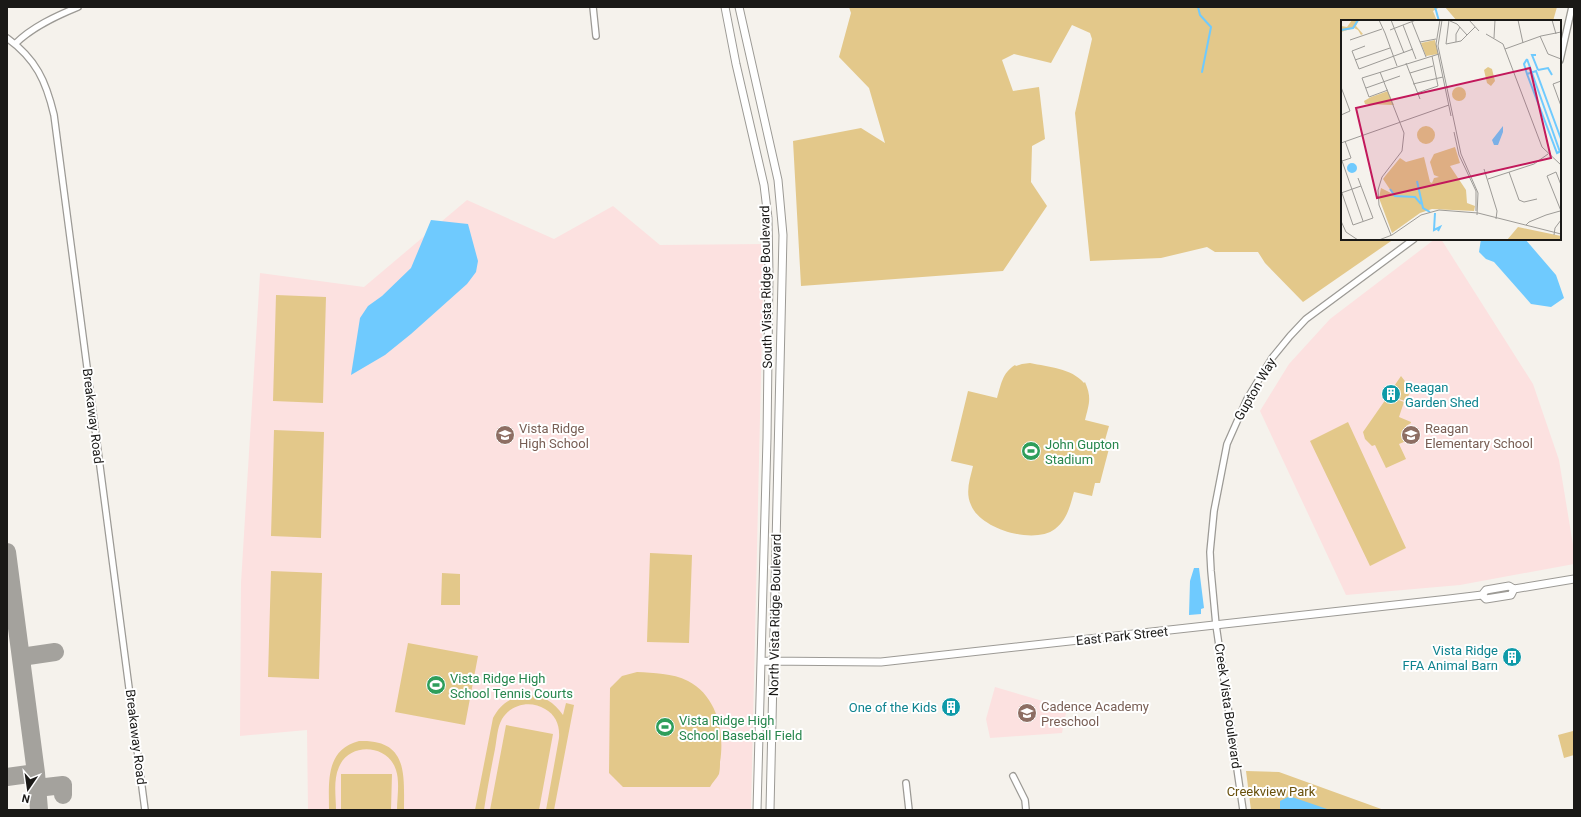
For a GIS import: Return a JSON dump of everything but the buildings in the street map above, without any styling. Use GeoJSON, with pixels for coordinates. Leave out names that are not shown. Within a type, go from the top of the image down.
{"type":"FeatureCollection","features":[{"type":"Feature","properties":{"kind":"street"},"geometry":{"type":"LineString","coordinates":[[15,44],[30,31],[78,7]]}},
{"type":"Feature","properties":{"kind":"street"},"geometry":{"type":"LineString","coordinates":[[593,7],[596,36]]}},
{"type":"Feature","properties":{"kind":"street","name":"South Vista Ridge Boulevard"},"geometry":{"type":"LineString","coordinates":[[725,7],[736,64],[764,185],[768,218],[769,274],[766,500]]}},
{"type":"Feature","properties":{"kind":"street","name":"South Vista Ridge Boulevard"},"geometry":{"type":"LineString","coordinates":[[739,7],[778,180],[782,214],[778,492]]}},
{"type":"Feature","properties":{"kind":"street"},"geometry":{"type":"LineString","coordinates":[[1561,56],[1572,7]]}},
{"type":"Feature","properties":{"kind":"street","name":"Breakaway Road"},"geometry":{"type":"LineString","coordinates":[[7,38],[28,56],[40,73],[49,93],[54,115],[145,810]]}},
{"type":"Feature","properties":{"kind":"street","name":"Gupton Way"},"geometry":{"type":"LineString","coordinates":[[1216,625],[1210,558],[1214,511],[1227,444],[1246,399],[1272,358],[1306,319],[1413,240]]}},
{"type":"Feature","properties":{"kind":"street","name":"North Vista Ridge Boulevard"},"geometry":{"type":"LineString","coordinates":[[770,810],[778,492]]}},
{"type":"Feature","properties":{"kind":"street","name":"North Vista Ridge Boulevard"},"geometry":{"type":"LineString","coordinates":[[757,810],[766,500]]}},
{"type":"Feature","properties":{"kind":"street","name":"East Park Street"},"geometry":{"type":"LineString","coordinates":[[761,661],[881,662],[1424,602],[1482,595],[1486,590],[1509,586],[1514,589],[1574,579]]}},
{"type":"Feature","properties":{"kind":"street","name":"Creek Vista Boulevard"},"geometry":{"type":"LineString","coordinates":[[1216,625],[1243,810]]}},
{"type":"Feature","properties":{"kind":"street"},"geometry":{"type":"LineString","coordinates":[[1013,776],[1025,800],[1026,810]]}},
{"type":"Feature","properties":{"kind":"street"},"geometry":{"type":"LineString","coordinates":[[906,783],[909,810]]}},
{"type":"Feature","properties":{"kind":"shaded area","name":"Vista Ridge High School"},"geometry":{"type":"Polygon","coordinates":[[[467,200],[554,239],[613,206],[660,245],[764,244],[751,810],[308,810],[307,730],[240,736],[241,583],[260,273],[364,287],[467,200]]]}},
{"type":"Feature","properties":{"kind":"shaded area","name":"Reagan Elementary School"},"geometry":{"type":"Polygon","coordinates":[[[1434,240],[1442,240],[1533,384],[1559,460],[1574,551],[1574,564],[1460,585],[1346,595],[1260,411],[1289,364],[1330,319],[1434,240]]]}},
{"type":"Feature","properties":{"kind":"shaded area","name":"Cadence Academy Preschool"},"geometry":{"type":"Polygon","coordinates":[[[995,687],[1067,708],[1062,733],[990,738],[986,719],[995,687]]]}},
{"type":"Feature","properties":{"kind":"green space"},"geometry":{"type":"Polygon","coordinates":[[[849,7],[1440,7],[1433,11],[1437,20],[1341,20],[1341,240],[1393,240],[1303,302],[1265,263],[1258,252],[1215,252],[1207,247],[1161,258],[1090,261],[1075,113],[1092,39],[1090,33],[1072,25],[1051,63],[1014,54],[1002,60],[1013,91],[1039,87],[1045,139],[1032,146],[1031,182],[1047,206],[1003,271],[801,286],[793,141],[861,128],[885,143],[869,88],[839,57],[851,13],[849,7]]]}},
{"type":"Feature","properties":{"kind":"green space"},"geometry":{"type":"Polygon","coordinates":[[[1445,7],[1557,7],[1553,20],[1456,20],[1445,7]]]}},
{"type":"Feature","properties":{"kind":"green space"},"geometry":{"type":"Polygon","coordinates":[[[276,295],[326,297],[323,403],[273,401],[276,295]]]}},
{"type":"Feature","properties":{"kind":"green space","name":"John Gupton Stadium"},"geometry":{"type":"Polygon","coordinates":[[[1030,363],[1066,371],[1079,378],[1084,383],[1085,382],[1089,392],[1089,405],[1085,420],[1109,426],[1105,440],[1111,441],[1100,483],[1095,483],[1092,496],[1074,492],[1068,512],[1055,529],[1046,534],[1022,535],[1008,532],[996,527],[976,514],[968,495],[973,466],[951,461],[968,391],[997,398],[1007,372],[1015,365],[1030,363]]]}},
{"type":"Feature","properties":{"kind":"green space"},"geometry":{"type":"Polygon","coordinates":[[[1401,376],[1411,389],[1408,397],[1406,396],[1405,401],[1388,395],[1401,376]]]}},
{"type":"Feature","properties":{"kind":"green space"},"geometry":{"type":"Polygon","coordinates":[[[1388,396],[1404,402],[1399,417],[1411,422],[1406,426],[1411,439],[1399,444],[1406,459],[1386,468],[1375,445],[1372,446],[1365,439],[1363,432],[1388,396]]]}},
{"type":"Feature","properties":{"kind":"green space"},"geometry":{"type":"Polygon","coordinates":[[[1348,422],[1406,548],[1370,566],[1310,441],[1348,422]]]}},
{"type":"Feature","properties":{"kind":"green space"},"geometry":{"type":"Polygon","coordinates":[[[274,430],[324,432],[321,538],[271,536],[274,430]]]}},
{"type":"Feature","properties":{"kind":"green space"},"geometry":{"type":"Polygon","coordinates":[[[650,553],[692,555],[689,643],[647,642],[650,553]]]}},
{"type":"Feature","properties":{"kind":"green space"},"geometry":{"type":"Polygon","coordinates":[[[271,571],[322,573],[319,679],[268,677],[271,571]]]}},
{"type":"Feature","properties":{"kind":"green space"},"geometry":{"type":"Polygon","coordinates":[[[442,573],[460,574],[460,605],[441,605],[442,573]]]}},
{"type":"Feature","properties":{"kind":"green space","name":"Vista Ridge High School Tennis Courts"},"geometry":{"type":"Polygon","coordinates":[[[408,643],[478,656],[465,725],[395,712],[408,643]]]}},
{"type":"Feature","properties":{"kind":"green space","name":"Vista Ridge High School Baseball Field"},"geometry":{"type":"Polygon","coordinates":[[[637,672],[656,673],[682,678],[698,688],[712,705],[720,727],[721,751],[719,774],[710,787],[623,787],[609,773],[610,688],[622,676],[637,672]]]}},
{"type":"Feature","properties":{"kind":"green space"},"geometry":{"type":"Polygon","coordinates":[[[528,695],[539,696],[548,700],[556,706],[563,715],[566,703],[574,705],[554,810],[546,810],[559,738],[559,729],[555,718],[549,711],[540,706],[528,704],[511,710],[500,722],[484,810],[475,810],[493,718],[499,709],[507,702],[517,697],[528,695]]]}},
{"type":"Feature","properties":{"kind":"green space"},"geometry":{"type":"Polygon","coordinates":[[[506,725],[553,734],[539,810],[490,810],[506,725]]]}},
{"type":"Feature","properties":{"kind":"green space"},"geometry":{"type":"Polygon","coordinates":[[[1573,731],[1574,755],[1564,758],[1558,735],[1573,731]]]}},
{"type":"Feature","properties":{"kind":"green space"},"geometry":{"type":"Polygon","coordinates":[[[359,741],[375,742],[387,746],[395,752],[400,761],[403,772],[404,810],[397,810],[398,780],[392,761],[377,751],[368,749],[351,753],[344,759],[339,767],[336,777],[336,810],[329,810],[331,768],[340,752],[348,745],[359,741]]]}},
{"type":"Feature","properties":{"kind":"green space","name":"Creekview Park"},"geometry":{"type":"Polygon","coordinates":[[[1246,771],[1279,772],[1384,810],[1251,810],[1246,771]]]}},
{"type":"Feature","properties":{"kind":"green space"},"geometry":{"type":"Polygon","coordinates":[[[341,774],[392,774],[391,810],[341,810],[341,774]]]}},
{"type":"Feature","properties":{"kind":"water"},"geometry":{"type":"Polygon","coordinates":[[[431,220],[468,224],[478,261],[476,272],[467,284],[411,334],[385,355],[351,375],[360,318],[368,306],[382,296],[411,268],[431,220]]]}},
{"type":"Feature","properties":{"kind":"water"},"geometry":{"type":"Polygon","coordinates":[[[1481,240],[1526,240],[1556,275],[1564,298],[1551,307],[1531,304],[1494,262],[1486,259],[1479,252],[1481,240]]]}},
{"type":"Feature","properties":{"kind":"water"},"geometry":{"type":"Polygon","coordinates":[[[1194,568],[1199,568],[1204,608],[1201,609],[1201,614],[1189,615],[1190,581],[1194,568]]]}},
{"type":"Feature","properties":{"kind":"water"},"geometry":{"type":"Polygon","coordinates":[[[1290,796],[1330,810],[1280,810],[1280,801],[1290,796]]]}},
{"type":"Feature","properties":{"kind":"waterway"},"geometry":{"type":"LineString","coordinates":[[1198,7],[1200,15],[1211,27],[1202,72]]}},
{"type":"Feature","properties":{"kind":"waterway"},"geometry":{"type":"LineString","coordinates":[[1435,7],[1439,20]]}},
{"type":"Feature","properties":{"kind":"taxiway"},"geometry":{"type":"LineString","coordinates":[[7,552],[36,773],[39,810]]}},
{"type":"Feature","properties":{"kind":"taxiway"},"geometry":{"type":"LineString","coordinates":[[21,657],[55,652]]}},
{"type":"Feature","properties":{"kind":"taxiway"},"geometry":{"type":"LineString","coordinates":[[7,777],[36,773]]}},
{"type":"Feature","properties":{"kind":"taxiway"},"geometry":{"type":"LineString","coordinates":[[37,788],[63,785],[63,795]]}},
{"type":"Feature","properties":{"kind":"place","name":"Reagan Garden Shed"},"geometry":{"type":"Point","coordinates":[1391,394]}},
{"type":"Feature","properties":{"kind":"place","name":"Vista Ridge High School"},"geometry":{"type":"Point","coordinates":[505,435]}},
{"type":"Feature","properties":{"kind":"place","name":"Reagan Elementary School"},"geometry":{"type":"Point","coordinates":[1411,435]}},
{"type":"Feature","properties":{"kind":"place","name":"John Gupton Stadium"},"geometry":{"type":"Point","coordinates":[1031,451]}},
{"type":"Feature","properties":{"kind":"place","name":"Vista Ridge FFA Animal Barn"},"geometry":{"type":"Point","coordinates":[1512,657]}},
{"type":"Feature","properties":{"kind":"place","name":"Vista Ridge High School Tennis Courts"},"geometry":{"type":"Point","coordinates":[436,685]}},
{"type":"Feature","properties":{"kind":"place","name":"One of the Kids"},"geometry":{"type":"Point","coordinates":[951,707]}},
{"type":"Feature","properties":{"kind":"place","name":"Cadence Academy Preschool"},"geometry":{"type":"Point","coordinates":[1027,713]}},
{"type":"Feature","properties":{"kind":"place","name":"Vista Ridge High School Baseball Field"},"geometry":{"type":"Point","coordinates":[665,727]}}]}
